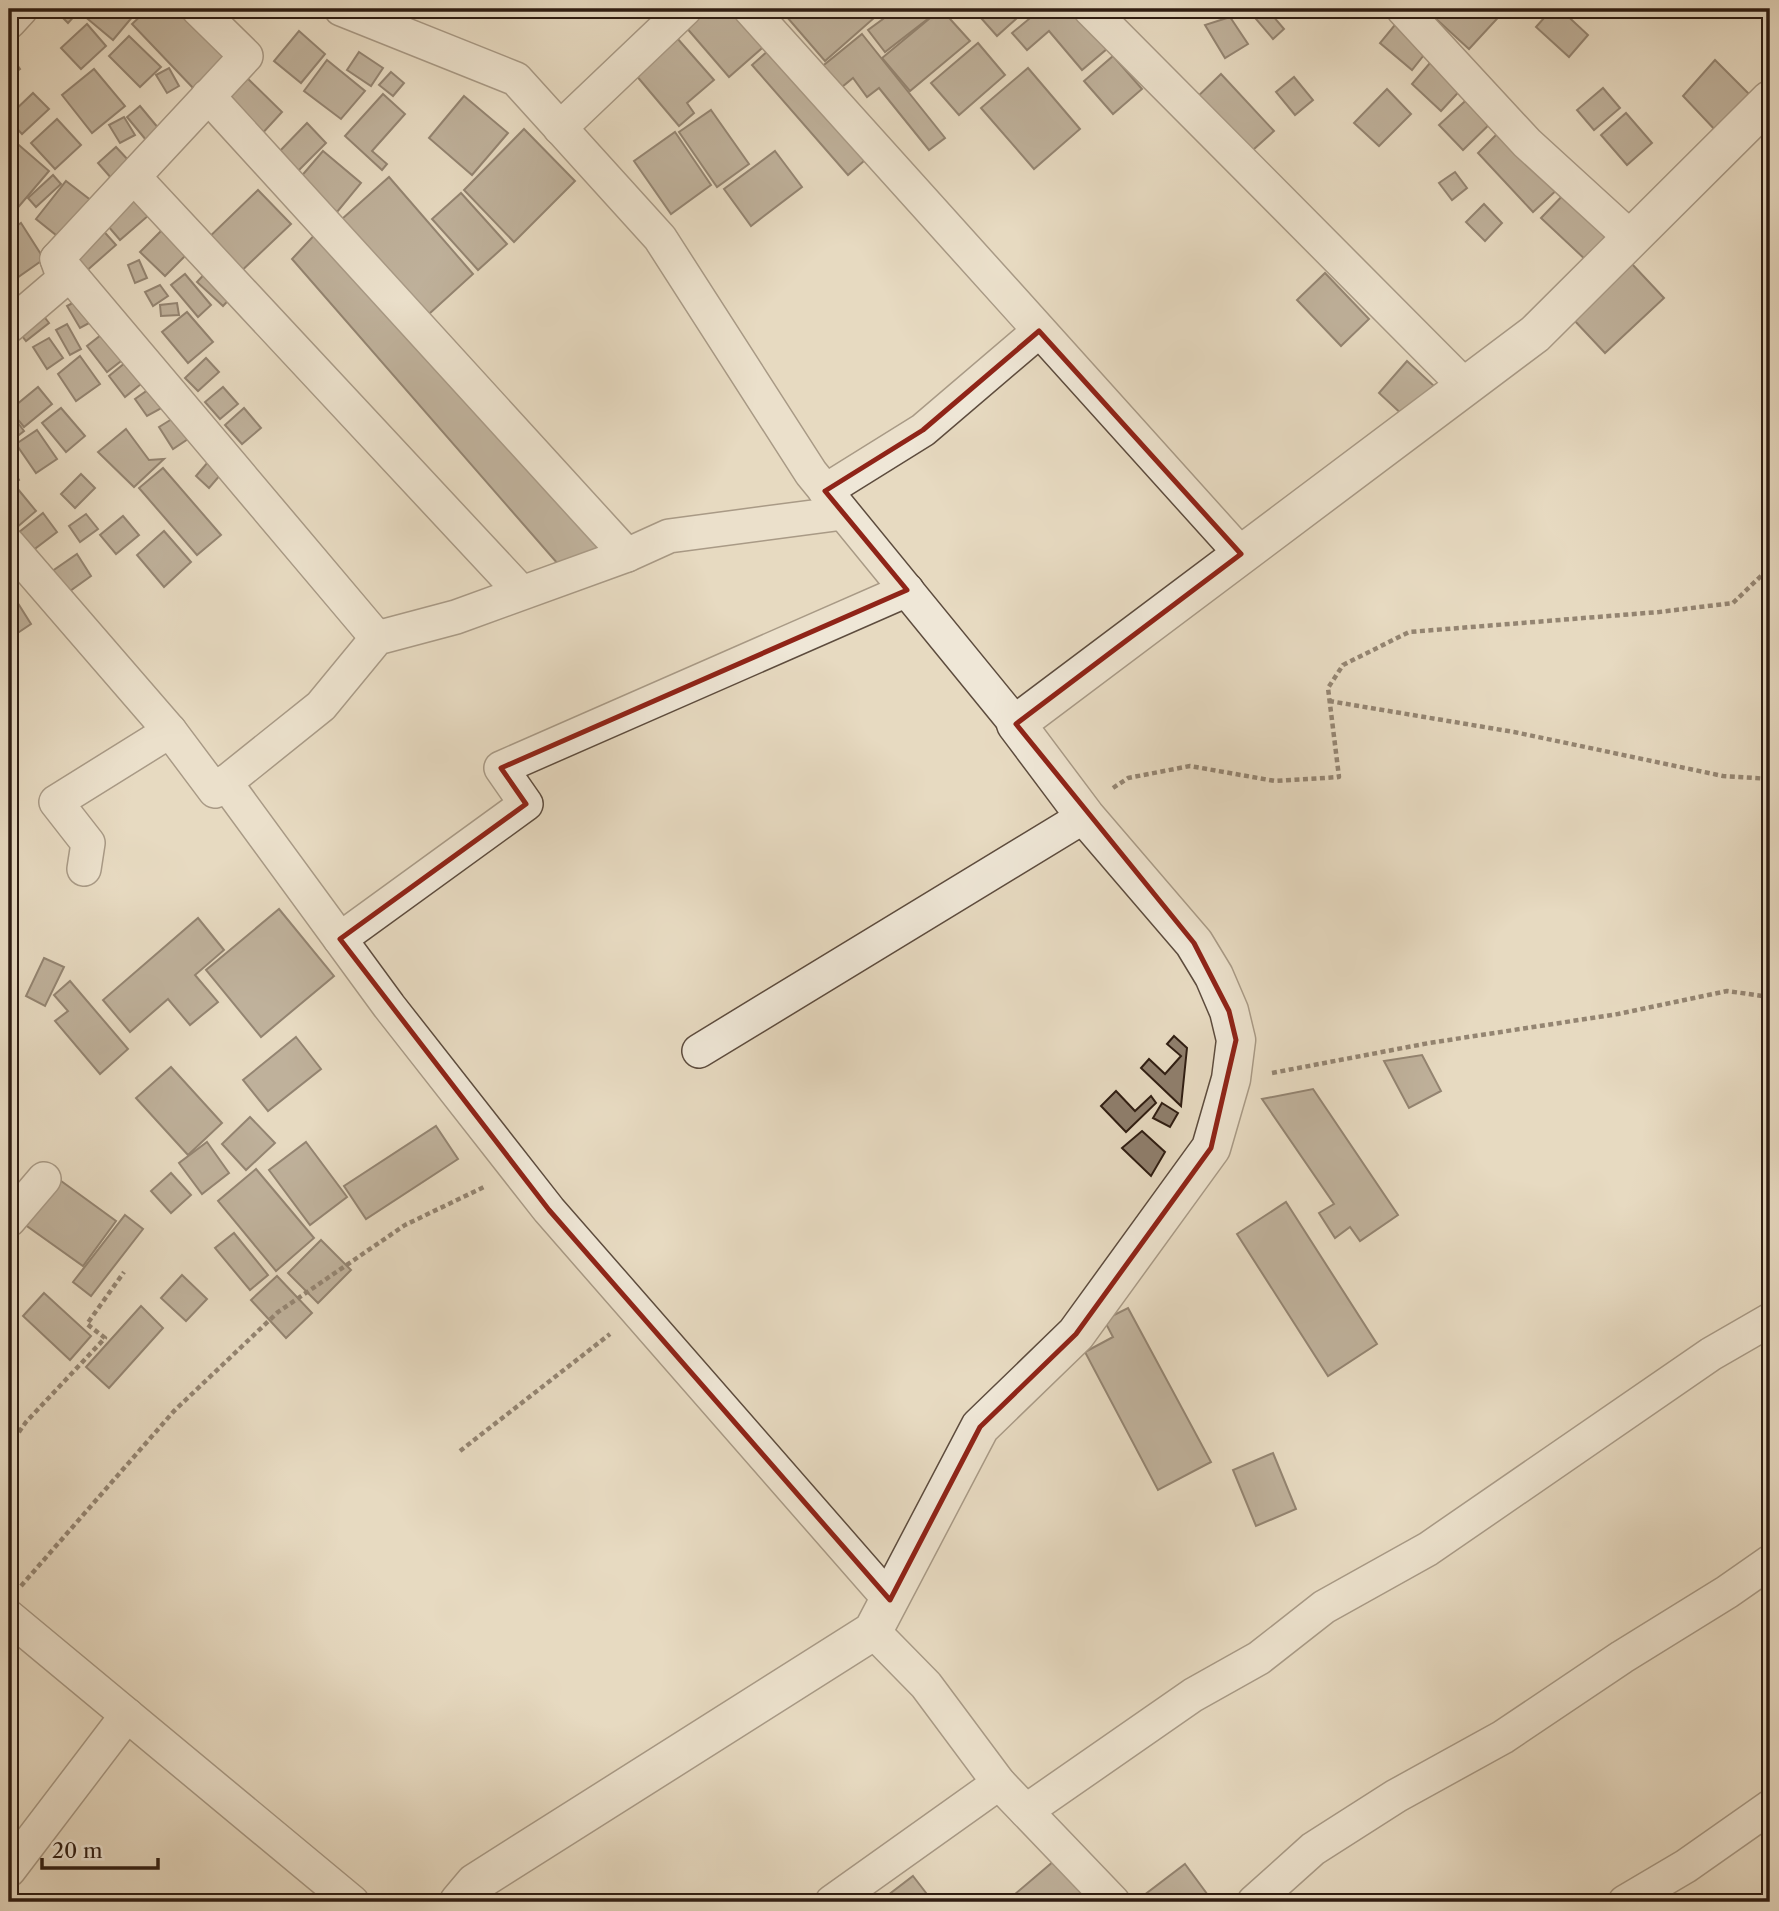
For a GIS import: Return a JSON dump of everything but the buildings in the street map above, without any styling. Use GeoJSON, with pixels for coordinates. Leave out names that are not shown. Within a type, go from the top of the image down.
{"type":"FeatureCollection","features":[{"type":"Feature","properties":{"kind":"street"},"geometry":{"type":"LineString","coordinates":[[9,22],[21,9]]}},
{"type":"Feature","properties":{"kind":"street"},"geometry":{"type":"LineString","coordinates":[[57,259],[246,56],[198,9]]}},
{"type":"Feature","properties":{"kind":"street"},"geometry":{"type":"LineString","coordinates":[[341,9],[516,79],[660,238],[811,473],[1016,724],[1099,807],[1214,976],[1229,1011],[1236,1040],[1231,1079],[1211,1148],[1076,1335],[981,1427],[881,1616],[475,1882],[459,1902]]}},
{"type":"Feature","properties":{"kind":"street"},"geometry":{"type":"LineString","coordinates":[[560,128],[685,9]]}},
{"type":"Feature","properties":{"kind":"street"},"geometry":{"type":"LineString","coordinates":[[750,9],[1241,554]]}},
{"type":"Feature","properties":{"kind":"street"},"geometry":{"type":"LineString","coordinates":[[1090,9],[1465,386]]}},
{"type":"Feature","properties":{"kind":"street"},"geometry":{"type":"LineString","coordinates":[[1403,9],[1527,143],[1631,238]]}},
{"type":"Feature","properties":{"kind":"street"},"geometry":{"type":"LineString","coordinates":[[208,96],[627,555]]}},
{"type":"Feature","properties":{"kind":"street"},"geometry":{"type":"LineString","coordinates":[[1016,724],[1535,334],[1768,107]]}},
{"type":"Feature","properties":{"kind":"street"},"geometry":{"type":"LineString","coordinates":[[134,177],[521,592]]}},
{"type":"Feature","properties":{"kind":"street"},"geometry":{"type":"LineString","coordinates":[[9,326],[64,279],[57,259]]}},
{"type":"Feature","properties":{"kind":"street"},"geometry":{"type":"LineString","coordinates":[[57,259],[377,638]]}},
{"type":"Feature","properties":{"kind":"street"},"geometry":{"type":"LineString","coordinates":[[9,545],[170,731],[215,791],[321,706],[377,638],[456,617],[627,555],[670,536],[834,502],[1039,331]]}},
{"type":"Feature","properties":{"kind":"street"},"geometry":{"type":"LineString","coordinates":[[340,939],[526,804],[501,768],[907,590]]}},
{"type":"Feature","properties":{"kind":"street"},"geometry":{"type":"LineString","coordinates":[[84,869],[88,843],[56,802],[170,731]]}},
{"type":"Feature","properties":{"kind":"street"},"geometry":{"type":"LineString","coordinates":[[225,782],[389,1006],[518,1171],[638,1312],[881,1616],[926,1685],[999,1783],[1113,1902]]}},
{"type":"Feature","properties":{"kind":"street"},"geometry":{"type":"LineString","coordinates":[[699,1051],[1099,807]]}},
{"type":"Feature","properties":{"kind":"street"},"geometry":{"type":"LineString","coordinates":[[9,1220],[44,1179]]}},
{"type":"Feature","properties":{"kind":"street"},"geometry":{"type":"LineString","coordinates":[[1026,1811],[1193,1695],[1259,1658],[1324,1607],[1428,1549],[1711,1354],[1770,1320]]}},
{"type":"Feature","properties":{"kind":"street"},"geometry":{"type":"LineString","coordinates":[[1254,1902],[1313,1850],[1396,1796],[1503,1737],[1770,1562]]}},
{"type":"Feature","properties":{"kind":"street"},"geometry":{"type":"LineString","coordinates":[[13,1603],[127,1716],[352,1902]]}},
{"type":"Feature","properties":{"kind":"street"},"geometry":{"type":"LineString","coordinates":[[9,1870],[127,1716]]}},
{"type":"Feature","properties":{"kind":"street"},"geometry":{"type":"LineString","coordinates":[[832,1902],[999,1783]]}},
{"type":"Feature","properties":{"kind":"street"},"geometry":{"type":"LineString","coordinates":[[1625,1902],[1686,1866],[1770,1807]]}},
{"type":"Feature","properties":{"kind":"path"},"geometry":{"type":"LineString","coordinates":[[1099,807],[1111,790],[1128,778],[1190,766],[1275,781],[1339,777],[1328,688],[1343,665],[1409,632],[1658,612],[1733,603],[1763,574],[1770,575]]}},
{"type":"Feature","properties":{"kind":"path"},"geometry":{"type":"LineString","coordinates":[[1329,701],[1514,732],[1723,776],[1770,779]]}},
{"type":"Feature","properties":{"kind":"path"},"geometry":{"type":"LineString","coordinates":[[1231,1079],[1429,1043],[1618,1014],[1727,991],[1770,996]]}},
{"type":"Feature","properties":{"kind":"path"},"geometry":{"type":"LineString","coordinates":[[13,1603],[174,1411],[278,1312],[405,1225],[518,1171]]}},
{"type":"Feature","properties":{"kind":"path"},"geometry":{"type":"LineString","coordinates":[[9,1446],[26,1422],[105,1338],[87,1324],[124,1272]]}},
{"type":"Feature","properties":{"kind":"path"},"geometry":{"type":"LineString","coordinates":[[460,1451],[638,1312]]}},
{"type":"Feature","properties":{"kind":"highlighted area"},"geometry":{"type":"Polygon","coordinates":[[[1039,331],[1241,554],[1016,724],[1194,943],[1229,1011],[1236,1040],[1211,1148],[1076,1334],[980,1427],[890,1600],[549,1210],[340,939],[526,804],[501,768],[907,590],[825,491],[923,430],[1039,331]]]}}]}
